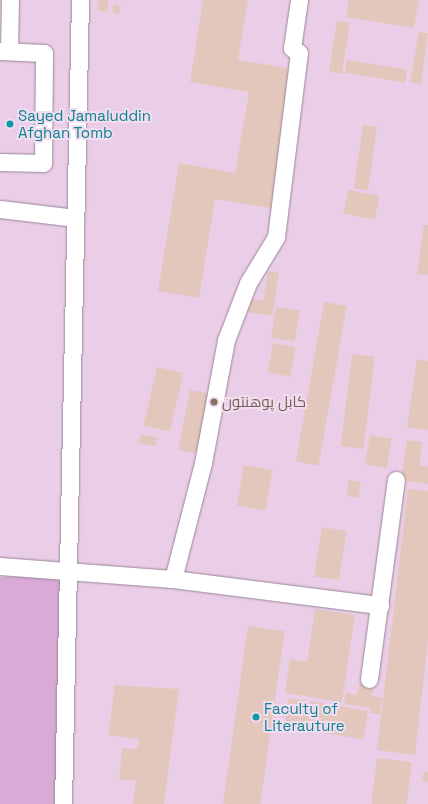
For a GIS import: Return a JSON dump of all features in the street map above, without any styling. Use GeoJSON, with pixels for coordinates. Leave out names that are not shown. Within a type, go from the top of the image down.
{"type":"FeatureCollection","features":[{"type":"Feature","properties":{"kind":"street"},"geometry":{"type":"LineString","coordinates":[[0,162],[43,163],[44,53],[5,51],[10,0]]}},
{"type":"Feature","properties":{"kind":"street"},"geometry":{"type":"LineString","coordinates":[[63,804],[80,0]]}},
{"type":"Feature","properties":{"kind":"street"},"geometry":{"type":"LineString","coordinates":[[173,579],[203,463],[226,340],[248,283],[276,237],[300,53],[292,48],[299,0]]}},
{"type":"Feature","properties":{"kind":"street"},"geometry":{"type":"LineString","coordinates":[[0,209],[75,218]]}},
{"type":"Feature","properties":{"kind":"street"},"geometry":{"type":"LineString","coordinates":[[369,679],[396,480]]}},
{"type":"Feature","properties":{"kind":"street"},"geometry":{"type":"LineString","coordinates":[[0,566],[173,579],[380,605]]}},
{"type":"Feature","properties":{"kind":"shaded area","name":"کابل پوهنتون"},"geometry":{"type":"Polygon","coordinates":[[[0,0],[428,0],[428,804],[0,804],[0,0]]]}},
{"type":"Feature","properties":{"kind":"shaded area"},"geometry":{"type":"Polygon","coordinates":[[[0,577],[61,577],[61,804],[0,804],[0,577]]]}},
{"type":"Feature","properties":{"kind":"building"},"geometry":{"type":"Polygon","coordinates":[[[99,0],[109,0],[107,12],[97,10],[99,0]]]}},
{"type":"Feature","properties":{"kind":"building"},"geometry":{"type":"Polygon","coordinates":[[[203,0],[248,0],[238,60],[293,69],[271,208],[215,199],[199,298],[158,291],[179,163],[235,173],[249,92],[190,82],[203,0]]]}},
{"type":"Feature","properties":{"kind":"building"},"geometry":{"type":"Polygon","coordinates":[[[349,0],[419,0],[414,28],[346,17],[349,0]]]}},
{"type":"Feature","properties":{"kind":"building"},"geometry":{"type":"Polygon","coordinates":[[[113,4],[121,6],[119,14],[113,13],[113,4]]]}},
{"type":"Feature","properties":{"kind":"building"},"geometry":{"type":"Polygon","coordinates":[[[337,21],[350,23],[342,73],[329,71],[337,21]]]}},
{"type":"Feature","properties":{"kind":"building"},"geometry":{"type":"Polygon","coordinates":[[[419,32],[428,33],[421,84],[410,82],[419,32]]]}},
{"type":"Feature","properties":{"kind":"building"},"geometry":{"type":"Polygon","coordinates":[[[347,60],[407,70],[405,82],[345,73],[347,60]]]}},
{"type":"Feature","properties":{"kind":"building"},"geometry":{"type":"Polygon","coordinates":[[[363,125],[377,127],[368,190],[354,188],[363,125]]]}},
{"type":"Feature","properties":{"kind":"building"},"geometry":{"type":"Polygon","coordinates":[[[348,190],[379,196],[375,220],[343,214],[348,190]]]}},
{"type":"Feature","properties":{"kind":"building"},"geometry":{"type":"Polygon","coordinates":[[[424,225],[428,225],[428,275],[417,274],[424,225]]]}},
{"type":"Feature","properties":{"kind":"building"},"geometry":{"type":"Polygon","coordinates":[[[268,271],[279,273],[272,316],[248,312],[250,299],[263,301],[268,271]]]}},
{"type":"Feature","properties":{"kind":"building"},"geometry":{"type":"Polygon","coordinates":[[[324,302],[347,306],[319,466],[296,462],[324,302]]]}},
{"type":"Feature","properties":{"kind":"building"},"geometry":{"type":"Polygon","coordinates":[[[276,307],[300,311],[295,341],[271,338],[276,307]]]}},
{"type":"Feature","properties":{"kind":"building"},"geometry":{"type":"Polygon","coordinates":[[[273,343],[296,347],[290,377],[268,373],[273,343]]]}},
{"type":"Feature","properties":{"kind":"building"},"geometry":{"type":"Polygon","coordinates":[[[352,354],[375,357],[363,449],[341,446],[352,354]]]}},
{"type":"Feature","properties":{"kind":"building"},"geometry":{"type":"Polygon","coordinates":[[[417,359],[428,361],[428,430],[407,427],[417,359]]]}},
{"type":"Feature","properties":{"kind":"building"},"geometry":{"type":"Polygon","coordinates":[[[157,367],[183,373],[170,432],[144,425],[157,367]]]}},
{"type":"Feature","properties":{"kind":"building"},"geometry":{"type":"Polygon","coordinates":[[[190,390],[210,394],[198,454],[178,450],[190,390]]]}},
{"type":"Feature","properties":{"kind":"building"},"geometry":{"type":"Polygon","coordinates":[[[141,434],[158,438],[156,447],[139,443],[141,434]]]}},
{"type":"Feature","properties":{"kind":"building"},"geometry":{"type":"Polygon","coordinates":[[[370,435],[392,439],[386,468],[365,465],[370,435]]]}},
{"type":"Feature","properties":{"kind":"building"},"geometry":{"type":"Polygon","coordinates":[[[407,440],[423,442],[419,465],[428,467],[428,484],[401,480],[407,440]]]}},
{"type":"Feature","properties":{"kind":"building"},"geometry":{"type":"Polygon","coordinates":[[[244,465],[273,470],[265,510],[237,505],[244,465]]]}},
{"type":"Feature","properties":{"kind":"building"},"geometry":{"type":"Polygon","coordinates":[[[349,480],[361,482],[358,498],[346,496],[349,480]]]}},
{"type":"Feature","properties":{"kind":"building"},"geometry":{"type":"Polygon","coordinates":[[[408,489],[428,491],[428,640],[415,755],[377,750],[408,489]]]}},
{"type":"Feature","properties":{"kind":"building"},"geometry":{"type":"Polygon","coordinates":[[[322,527],[347,531],[339,580],[314,576],[322,527]]]}},
{"type":"Feature","properties":{"kind":"building"},"geometry":{"type":"Polygon","coordinates":[[[315,609],[355,615],[342,702],[285,693],[290,659],[307,662],[315,609]]]}},
{"type":"Feature","properties":{"kind":"building","name":"Faculty of Literauture"},"geometry":{"type":"Polygon","coordinates":[[[248,626],[285,631],[260,804],[223,803],[248,626]]]}},
{"type":"Feature","properties":{"kind":"building"},"geometry":{"type":"Polygon","coordinates":[[[360,683],[373,685],[372,696],[382,698],[380,714],[370,713],[371,708],[344,704],[346,693],[357,695],[360,683]]]}},
{"type":"Feature","properties":{"kind":"building"},"geometry":{"type":"Polygon","coordinates":[[[115,685],[179,689],[164,804],[133,804],[136,781],[119,779],[122,748],[137,749],[139,739],[108,735],[115,685]]]}},
{"type":"Feature","properties":{"kind":"building"},"geometry":{"type":"Polygon","coordinates":[[[289,698],[368,711],[363,739],[284,727],[289,698]]]}},
{"type":"Feature","properties":{"kind":"building"},"geometry":{"type":"Polygon","coordinates":[[[377,758],[412,762],[407,804],[371,804],[377,758]]]}},
{"type":"Feature","properties":{"kind":"building"},"geometry":{"type":"Polygon","coordinates":[[[424,771],[428,772],[428,782],[422,781],[424,771]]]}},
{"type":"Feature","properties":{"kind":"place","name":"Sayed Jamaluddin Afghan Tomb"},"geometry":{"type":"Point","coordinates":[10,124]}},
{"type":"Feature","properties":{"kind":"place","name":"کابل پوهنتون"},"geometry":{"type":"Point","coordinates":[214,402]}},
{"type":"Feature","properties":{"kind":"place","name":"Faculty of Literauture"},"geometry":{"type":"Point","coordinates":[256,717]}}]}
